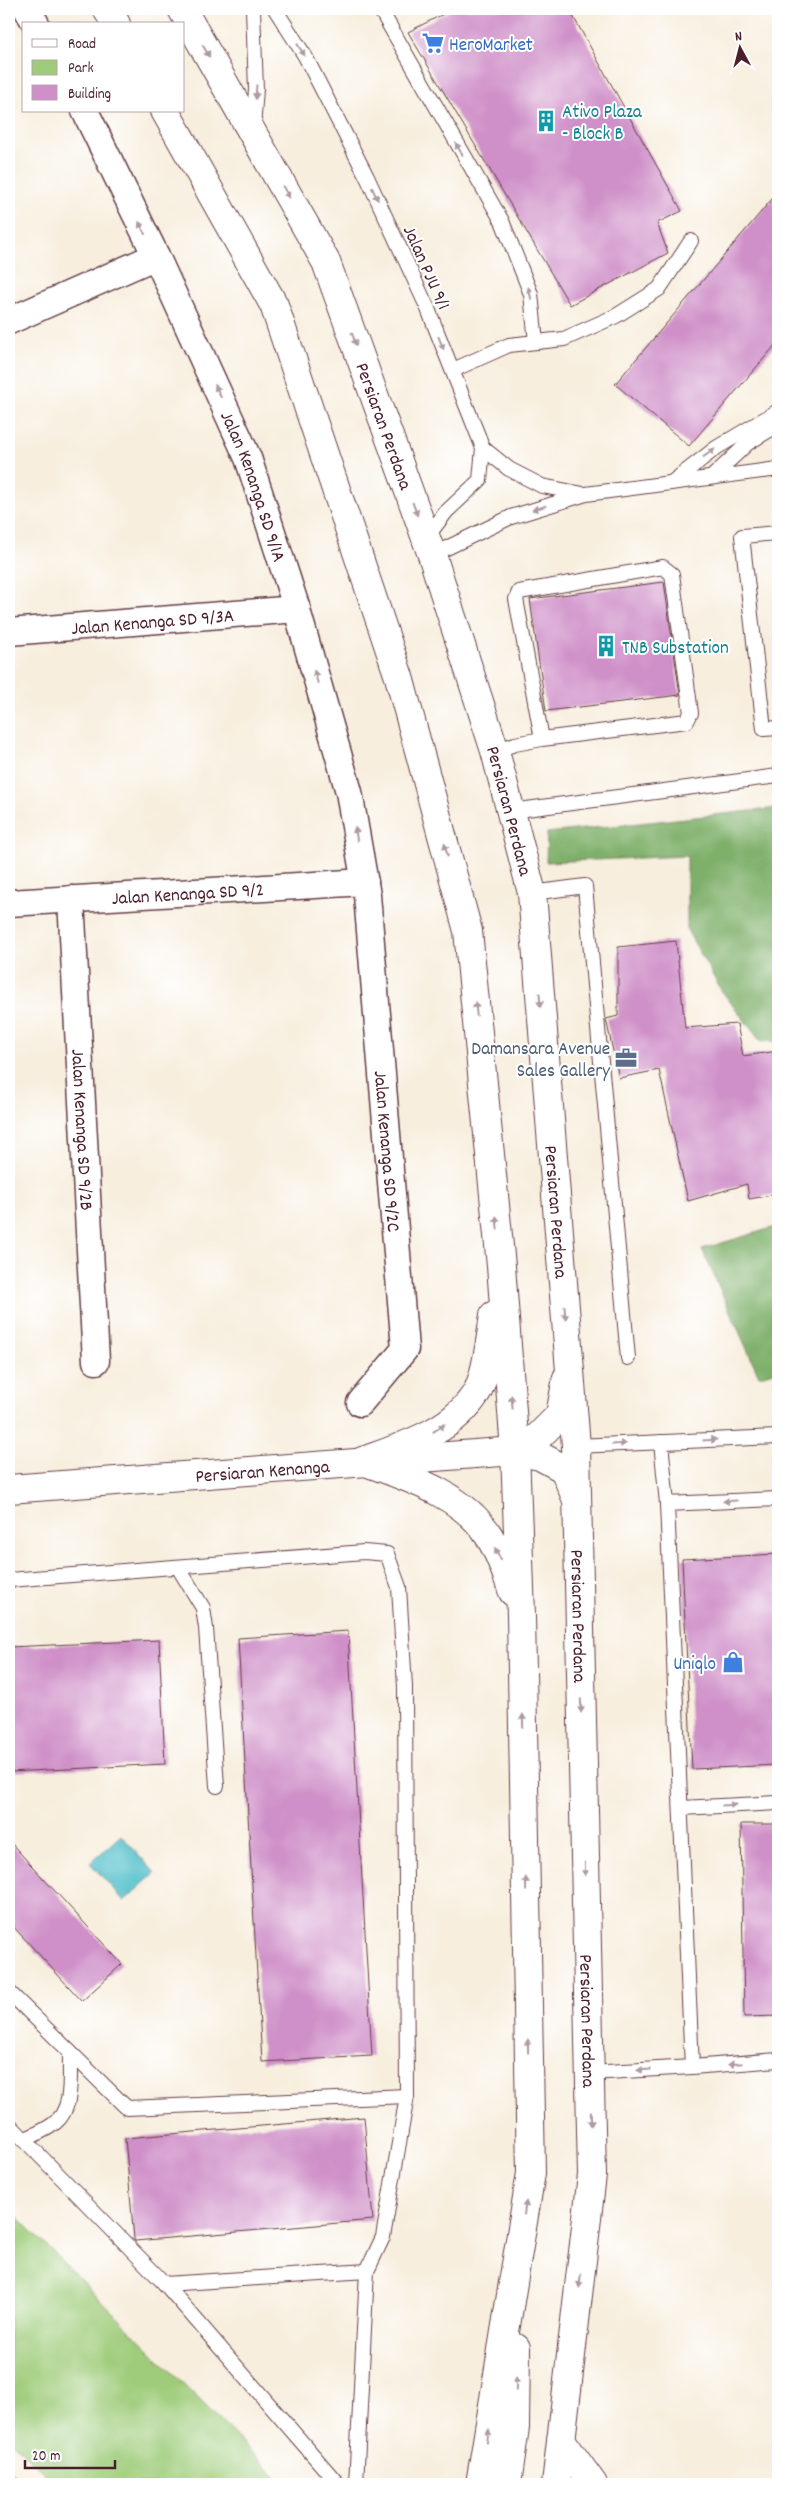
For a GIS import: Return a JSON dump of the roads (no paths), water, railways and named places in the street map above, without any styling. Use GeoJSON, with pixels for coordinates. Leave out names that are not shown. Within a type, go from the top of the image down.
{"type":"FeatureCollection","features":[{"type":"Feature","properties":{"kind":"main road"},"geometry":{"type":"LineString","coordinates":[[107,9],[115,22]]}},
{"type":"Feature","properties":{"kind":"main road","name":"Persiaran Perdana"},"geometry":{"type":"LineString","coordinates":[[182,9],[326,262],[429,546],[495,750],[532,893],[576,1446],[592,2175],[556,2484]]}},
{"type":"Feature","properties":{"kind":"main road"},"geometry":{"type":"LineString","coordinates":[[166,112],[274,305],[399,677],[468,931],[501,1266],[515,1451],[522,1615],[530,2173],[480,2484]]}},
{"type":"Feature","properties":{"kind":"main road"},"geometry":{"type":"LineString","coordinates":[[362,1462],[418,1441],[458,1415],[478,1389],[490,1345],[501,1266]]}},
{"type":"Feature","properties":{"kind":"main road","name":"Persiaran Kenanga"},"geometry":{"type":"LineString","coordinates":[[515,1451],[538,1437],[560,1415],[569,1367]]}},
{"type":"Feature","properties":{"kind":"main road","name":"Persiaran Kenanga"},"geometry":{"type":"LineString","coordinates":[[9,1489],[515,1451],[540,1456],[564,1469],[577,1500]]}},
{"type":"Feature","properties":{"kind":"main road"},"geometry":{"type":"LineString","coordinates":[[362,1462],[423,1484],[459,1504],[488,1535],[504,1566],[522,1615]]}},
{"type":"Feature","properties":{"kind":"main road"},"geometry":{"type":"LineString","coordinates":[[507,2484],[515,2426],[517,2256]]}},
{"type":"Feature","properties":{"kind":"main road"},"geometry":{"type":"LineString","coordinates":[[561,2440],[593,2484]]}},
{"type":"Feature","properties":{"kind":"street"},"geometry":{"type":"LineString","coordinates":[[26,9],[35,22]]}},
{"type":"Feature","properties":{"kind":"street","name":"Jalan Kenanga SD 9/1A"},"geometry":{"type":"LineString","coordinates":[[85,112],[156,256],[248,458],[297,608],[349,792],[365,882]]}},
{"type":"Feature","properties":{"kind":"street"},"geometry":{"type":"LineString","coordinates":[[9,321],[156,256]]}},
{"type":"Feature","properties":{"kind":"street","name":"Jalan Kenanga SD 9/3A"},"geometry":{"type":"LineString","coordinates":[[9,632],[297,608]]}},
{"type":"Feature","properties":{"kind":"street","name":"Jalan Kenanga SD 9/2"},"geometry":{"type":"LineString","coordinates":[[9,903],[365,882]]}},
{"type":"Feature","properties":{"kind":"street","name":"Jalan Kenanga SD 9/2C"},"geometry":{"type":"LineString","coordinates":[[360,1403],[405,1350],[365,882]]}},
{"type":"Feature","properties":{"kind":"street","name":"Jalan Kenanga SD 9/2B"},"geometry":{"type":"LineString","coordinates":[[71,899],[96,1361]]}},
{"type":"Feature","properties":{"kind":"lane"},"geometry":{"type":"LineString","coordinates":[[252,132],[256,89],[253,9]]}},
{"type":"Feature","properties":{"kind":"lane","name":"Jalan PJU 9/1"},"geometry":{"type":"LineString","coordinates":[[275,9],[305,56],[367,177],[428,309],[483,448],[480,480],[446,512],[429,546]]}},
{"type":"Feature","properties":{"kind":"lane"},"geometry":{"type":"LineString","coordinates":[[380,9],[502,222],[531,294],[536,342]]}},
{"type":"Feature","properties":{"kind":"lane"},"geometry":{"type":"LineString","coordinates":[[453,370],[509,345],[564,339],[616,316],[659,289],[691,241]]}},
{"type":"Feature","properties":{"kind":"lane"},"geometry":{"type":"LineString","coordinates":[[671,484],[716,448],[778,411]]}},
{"type":"Feature","properties":{"kind":"lane"},"geometry":{"type":"LineString","coordinates":[[712,477],[748,443],[778,425]]}},
{"type":"Feature","properties":{"kind":"lane"},"geometry":{"type":"LineString","coordinates":[[483,448],[509,469],[542,486],[586,494]]}},
{"type":"Feature","properties":{"kind":"lane"},"geometry":{"type":"LineString","coordinates":[[429,546],[510,517],[586,494],[778,469]]}},
{"type":"Feature","properties":{"kind":"lane"},"geometry":{"type":"LineString","coordinates":[[778,533],[742,536],[764,729],[778,728]]}},
{"type":"Feature","properties":{"kind":"lane"},"geometry":{"type":"LineString","coordinates":[[495,750],[542,739],[681,723],[689,718],[691,713],[672,574],[668,569],[663,567],[519,592],[516,599],[542,739]]}},
{"type":"Feature","properties":{"kind":"lane"},"geometry":{"type":"LineString","coordinates":[[511,811],[778,776]]}},
{"type":"Feature","properties":{"kind":"lane"},"geometry":{"type":"LineString","coordinates":[[532,893],[585,886],[628,1358]]}},
{"type":"Feature","properties":{"kind":"lane"},"geometry":{"type":"LineString","coordinates":[[576,1446],[778,1437]]}},
{"type":"Feature","properties":{"kind":"lane"},"geometry":{"type":"LineString","coordinates":[[661,1442],[667,1504],[692,2068]]}},
{"type":"Feature","properties":{"kind":"lane"},"geometry":{"type":"LineString","coordinates":[[667,1504],[778,1499]]}},
{"type":"Feature","properties":{"kind":"lane"},"geometry":{"type":"LineString","coordinates":[[9,1580],[364,1552],[387,1554],[399,1587],[405,1687],[407,2096],[383,2237],[367,2271],[356,2484]]}},
{"type":"Feature","properties":{"kind":"lane"},"geometry":{"type":"LineString","coordinates":[[178,1567],[203,1608],[216,1786]]}},
{"type":"Feature","properties":{"kind":"lane"},"geometry":{"type":"LineString","coordinates":[[681,1808],[778,1803]]}},
{"type":"Feature","properties":{"kind":"lane"},"geometry":{"type":"LineString","coordinates":[[9,1992],[126,2108],[407,2096]]}},
{"type":"Feature","properties":{"kind":"lane"},"geometry":{"type":"LineString","coordinates":[[24,2140],[53,2125],[65,2112],[69,2095],[70,2052]]}},
{"type":"Feature","properties":{"kind":"lane"},"geometry":{"type":"LineString","coordinates":[[590,2073],[692,2068],[778,2060]]}},
{"type":"Feature","properties":{"kind":"lane"},"geometry":{"type":"LineString","coordinates":[[9,2124],[165,2284],[338,2484]]}},
{"type":"Feature","properties":{"kind":"lane"},"geometry":{"type":"LineString","coordinates":[[165,2284],[367,2271]]}},
{"type":"Feature","properties":{"kind":"lane"},"geometry":{"type":"LineString","coordinates":[[9,2481],[12,2484]]}},
{"type":"Feature","properties":{"kind":"water"},"geometry":{"type":"Polygon","coordinates":[[[121,1835],[155,1873],[124,1901],[90,1863],[121,1835]]]}},
{"type":"Feature","properties":{"kind":"place","name":"HeroMarket"},"geometry":{"type":"Point","coordinates":[433,43]}},
{"type":"Feature","properties":{"kind":"place","name":"Ativo Plaza - Block B"},"geometry":{"type":"Point","coordinates":[546,121]}},
{"type":"Feature","properties":{"kind":"place","name":"TNB Substation"},"geometry":{"type":"Point","coordinates":[606,646]}},
{"type":"Feature","properties":{"kind":"place","name":"Damansara Avenue Sales Gallery"},"geometry":{"type":"Point","coordinates":[626,1058]}},
{"type":"Feature","properties":{"kind":"place","name":"Uniqlo"},"geometry":{"type":"Point","coordinates":[733,1662]}}]}
